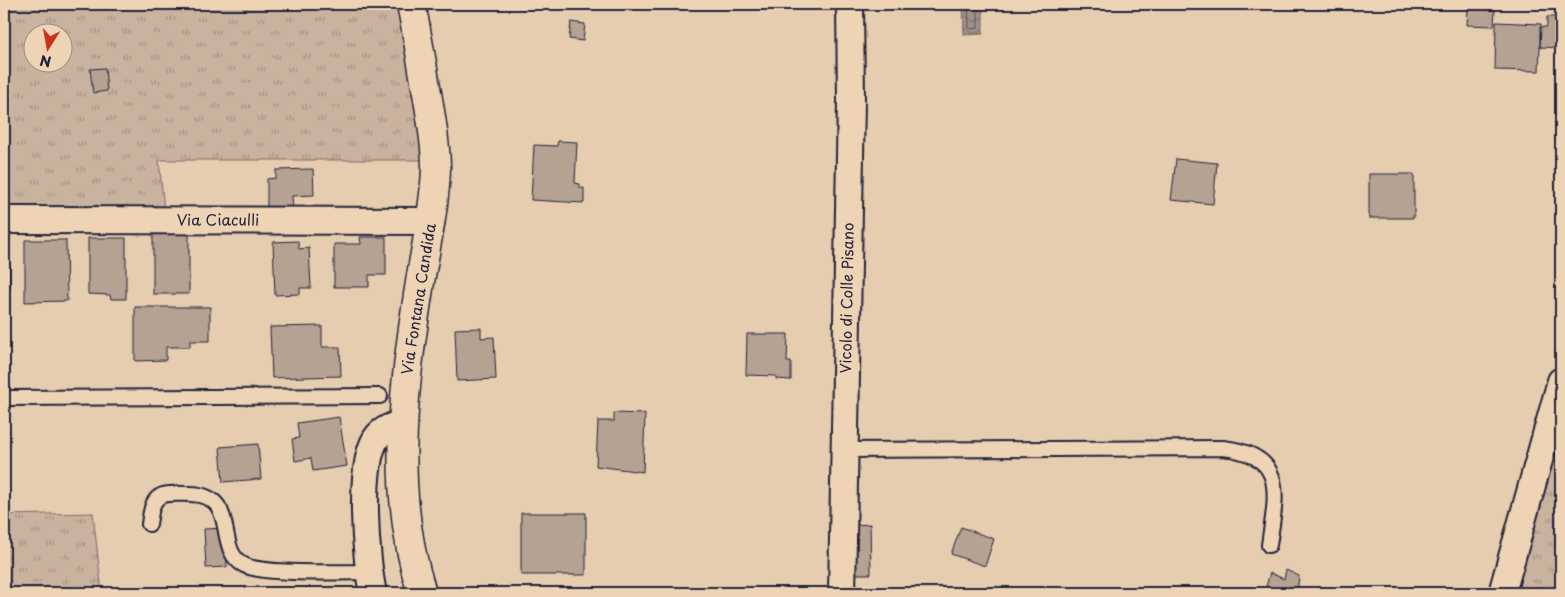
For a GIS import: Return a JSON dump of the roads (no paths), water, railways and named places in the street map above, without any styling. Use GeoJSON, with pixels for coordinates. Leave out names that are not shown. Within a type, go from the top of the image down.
{"type":"FeatureCollection","features":[{"type":"Feature","properties":{"kind":"main road","name":"Via Fontana Candida"},"geometry":{"type":"LineString","coordinates":[[411,4],[435,147],[435,182],[410,349],[402,423],[401,460],[406,527],[422,593]]}},
{"type":"Feature","properties":{"kind":"street","name":"Vicolo di Colle Pisano"},"geometry":{"type":"LineString","coordinates":[[842,593],[851,100],[850,4]]}},
{"type":"Feature","properties":{"kind":"street","name":"Via Ciaculli"},"geometry":{"type":"LineString","coordinates":[[4,220],[430,221]]}},
{"type":"Feature","properties":{"kind":"street"},"geometry":{"type":"LineString","coordinates":[[1502,593],[1561,381]]}},
{"type":"Feature","properties":{"kind":"street"},"geometry":{"type":"LineString","coordinates":[[371,583],[365,503],[372,451],[377,436],[388,428],[402,423]]}},
{"type":"Feature","properties":{"kind":"lane"},"geometry":{"type":"LineString","coordinates":[[4,398],[380,396]]}},
{"type":"Feature","properties":{"kind":"lane"},"geometry":{"type":"LineString","coordinates":[[845,450],[1223,448],[1244,452],[1266,463],[1272,476],[1274,510],[1270,546]]}},
{"type":"Feature","properties":{"kind":"lane"},"geometry":{"type":"LineString","coordinates":[[149,524],[153,504],[160,497],[173,494],[201,495],[212,500],[221,510],[231,552],[244,565],[264,570],[371,583]]}},
{"type":"Feature","properties":{"kind":"water"},"geometry":{"type":"Polygon","coordinates":[[[963,4],[983,4],[983,34],[964,35],[963,4]]]}}]}
